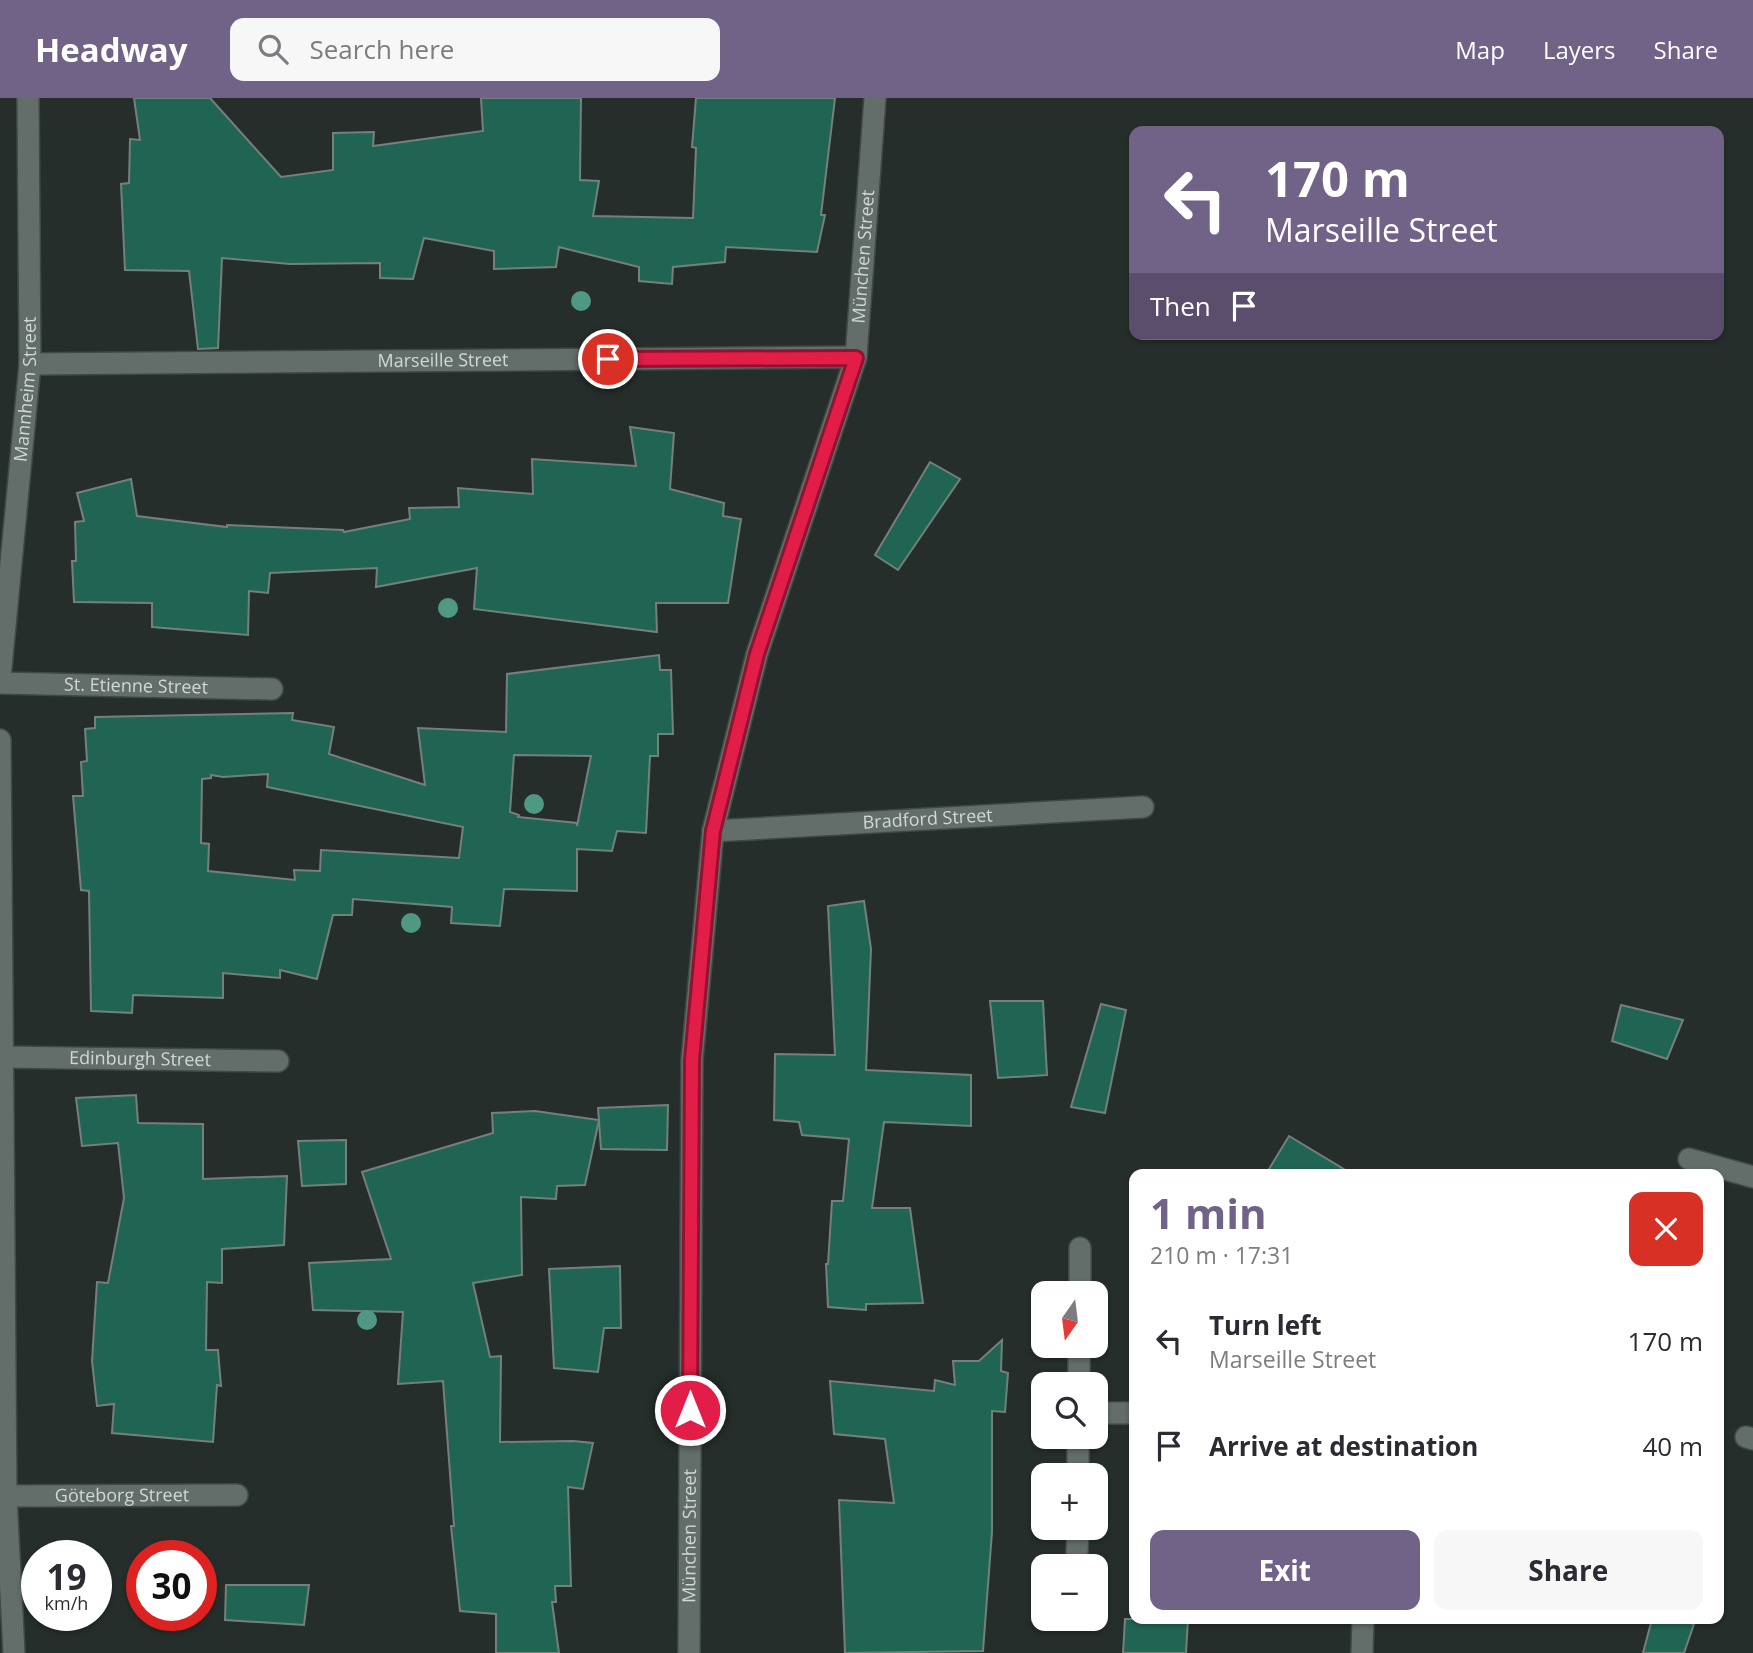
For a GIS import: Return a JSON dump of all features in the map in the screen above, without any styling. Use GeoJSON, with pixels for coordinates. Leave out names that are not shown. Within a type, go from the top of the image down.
{"type":"FeatureCollection","features":[{"type":"Feature","properties":{"kind":"street","name":"Mannheim Street"},"geometry":{"type":"LineString","coordinates":[[0,680],[30,364],[28,98]]}},
{"type":"Feature","properties":{"kind":"street","name":"München Street"},"geometry":{"type":"LineString","coordinates":[[689,1653],[692,1060],[713,831],[757,654],[856,358],[875,98]]}},
{"type":"Feature","properties":{"kind":"street","name":"Marseille Street"},"geometry":{"type":"LineString","coordinates":[[30,364],[856,358]]}},
{"type":"Feature","properties":{"kind":"street","name":"St. Etienne Street"},"geometry":{"type":"LineString","coordinates":[[0,680],[272,689]]}},
{"type":"Feature","properties":{"kind":"street"},"geometry":{"type":"LineString","coordinates":[[0,740],[6,1496],[14,1653]]}},
{"type":"Feature","properties":{"kind":"street","name":"Bradford Street"},"geometry":{"type":"LineString","coordinates":[[713,831],[1143,807]]}},
{"type":"Feature","properties":{"kind":"street","name":"Edinburgh Street"},"geometry":{"type":"LineString","coordinates":[[2,1057],[278,1060]]}},
{"type":"Feature","properties":{"kind":"street"},"geometry":{"type":"LineString","coordinates":[[1689,1159],[1753,1177]]}},
{"type":"Feature","properties":{"kind":"street"},"geometry":{"type":"LineString","coordinates":[[1080,1248],[1080,1281]]}},
{"type":"Feature","properties":{"kind":"street"},"geometry":{"type":"LineString","coordinates":[[1108,1413],[1129,1413]]}},
{"type":"Feature","properties":{"kind":"street","name":"Göteborg Street"},"geometry":{"type":"LineString","coordinates":[[6,1496],[237,1495]]}},
{"type":"Feature","properties":{"kind":"street"},"geometry":{"type":"LineString","coordinates":[[1077,1540],[1077,1552]]}},
{"type":"Feature","properties":{"kind":"street"},"geometry":{"type":"LineString","coordinates":[[1362,1653],[1363,1624]]}},
{"type":"Feature","properties":{"kind":"building"},"geometry":{"type":"Polygon","coordinates":[[[134,98],[210,98],[281,177],[333,170],[333,133],[374,132],[373,146],[483,131],[481,98],[581,98],[580,180],[599,181],[593,216],[693,218],[696,148],[692,147],[696,98],[835,98],[821,215],[825,215],[817,252],[726,247],[725,262],[673,267],[672,284],[639,281],[639,267],[559,247],[556,267],[494,269],[494,251],[424,238],[413,279],[380,278],[380,263],[290,264],[222,258],[218,348],[198,349],[189,271],[125,270],[121,184],[129,183],[130,139],[140,140],[134,98]]]}},
{"type":"Feature","properties":{"kind":"building"},"geometry":{"type":"Polygon","coordinates":[[[630,427],[674,433],[670,489],[724,503],[723,516],[741,519],[728,603],[656,603],[657,632],[474,609],[477,568],[376,587],[377,568],[270,573],[268,593],[249,591],[248,635],[152,627],[152,603],[74,602],[72,561],[76,561],[75,522],[84,521],[77,493],[131,479],[137,516],[227,527],[344,532],[410,519],[409,508],[459,507],[458,488],[533,494],[532,459],[636,466],[630,427]]]}},
{"type":"Feature","properties":{"kind":"building"},"geometry":{"type":"Polygon","coordinates":[[[930,462],[960,479],[898,570],[875,555],[930,462]]]}},
{"type":"Feature","properties":{"kind":"building"},"geometry":{"type":"Polygon","coordinates":[[[659,655],[660,670],[671,670],[673,734],[658,734],[658,756],[650,756],[646,833],[617,831],[612,851],[577,849],[577,891],[504,889],[500,926],[451,923],[452,907],[353,899],[352,915],[333,915],[317,979],[280,970],[280,978],[223,973],[223,998],[133,995],[132,1013],[91,1011],[89,891],[81,890],[73,796],[83,796],[81,762],[87,761],[85,729],[95,728],[95,717],[293,713],[292,720],[334,727],[329,754],[425,785],[418,728],[506,732],[507,674],[659,655]],[[514,755],[510,812],[519,815],[518,817],[577,823],[577,826],[591,756],[514,755]],[[268,774],[223,777],[211,775],[211,778],[202,779],[201,843],[209,844],[208,871],[295,880],[294,870],[320,871],[321,850],[459,858],[463,827],[267,787],[268,774]]]}},
{"type":"Feature","properties":{"kind":"building"},"geometry":{"type":"Polygon","coordinates":[[[864,901],[871,949],[866,1070],[971,1075],[971,1126],[884,1122],[872,1208],[910,1208],[923,1303],[866,1304],[866,1310],[828,1307],[826,1264],[832,1201],[843,1201],[849,1139],[802,1135],[799,1122],[774,1120],[775,1054],[835,1055],[828,906],[864,901]]]}},
{"type":"Feature","properties":{"kind":"building"},"geometry":{"type":"Polygon","coordinates":[[[990,1001],[1043,1001],[1047,1075],[998,1078],[990,1001]]]}},
{"type":"Feature","properties":{"kind":"building"},"geometry":{"type":"Polygon","coordinates":[[[1101,1004],[1126,1010],[1105,1113],[1071,1107],[1101,1004]]]}},
{"type":"Feature","properties":{"kind":"building"},"geometry":{"type":"Polygon","coordinates":[[[1621,1005],[1683,1020],[1667,1059],[1612,1041],[1621,1005]]]}},
{"type":"Feature","properties":{"kind":"building"},"geometry":{"type":"Polygon","coordinates":[[[136,1095],[138,1123],[203,1124],[203,1179],[287,1176],[284,1245],[222,1249],[222,1283],[207,1282],[206,1350],[218,1350],[221,1386],[217,1385],[213,1442],[112,1433],[114,1404],[97,1406],[92,1361],[97,1282],[108,1283],[124,1198],[118,1143],[82,1146],[76,1098],[136,1095]]]}},
{"type":"Feature","properties":{"kind":"building"},"geometry":{"type":"Polygon","coordinates":[[[668,1105],[667,1150],[601,1149],[598,1108],[668,1105]]]}},
{"type":"Feature","properties":{"kind":"building"},"geometry":{"type":"Polygon","coordinates":[[[535,1111],[599,1120],[585,1185],[557,1186],[556,1199],[521,1197],[522,1275],[473,1283],[490,1357],[501,1356],[500,1442],[593,1443],[583,1489],[568,1487],[571,1586],[555,1586],[556,1602],[552,1602],[559,1653],[496,1653],[496,1614],[460,1611],[451,1526],[454,1526],[443,1381],[398,1384],[403,1312],[313,1310],[309,1263],[391,1259],[362,1172],[493,1133],[492,1113],[535,1111]]]}},
{"type":"Feature","properties":{"kind":"building"},"geometry":{"type":"Polygon","coordinates":[[[1289,1136],[1344,1169],[1269,1169],[1289,1136]]]}},
{"type":"Feature","properties":{"kind":"building"},"geometry":{"type":"Polygon","coordinates":[[[346,1140],[346,1184],[302,1186],[298,1141],[346,1140]]]}},
{"type":"Feature","properties":{"kind":"building"},"geometry":{"type":"Polygon","coordinates":[[[620,1266],[621,1328],[604,1328],[598,1372],[554,1368],[549,1269],[620,1266]]]}},
{"type":"Feature","properties":{"kind":"building"},"geometry":{"type":"Polygon","coordinates":[[[1002,1340],[1001,1371],[1008,1373],[1005,1412],[992,1411],[992,1532],[983,1651],[845,1653],[839,1500],[894,1503],[885,1439],[834,1434],[830,1381],[934,1391],[935,1380],[955,1385],[953,1361],[979,1361],[1002,1340]]]}},
{"type":"Feature","properties":{"kind":"building"},"geometry":{"type":"Polygon","coordinates":[[[226,1585],[309,1585],[304,1625],[225,1620],[226,1585]]]}},
{"type":"Feature","properties":{"kind":"building"},"geometry":{"type":"Polygon","coordinates":[[[1125,1619],[1129,1619],[1129,1624],[1188,1624],[1186,1653],[1123,1653],[1125,1619]]]}},
{"type":"Feature","properties":{"kind":"building"},"geometry":{"type":"Polygon","coordinates":[[[1651,1624],[1694,1624],[1684,1653],[1643,1653],[1651,1624]]]}},
{"type":"Feature","properties":{"kind":"route"},"geometry":{"type":"LineString","coordinates":[[608,359],[856,358],[757,654],[713,831],[692,1060],[690,1410]]}}]}
